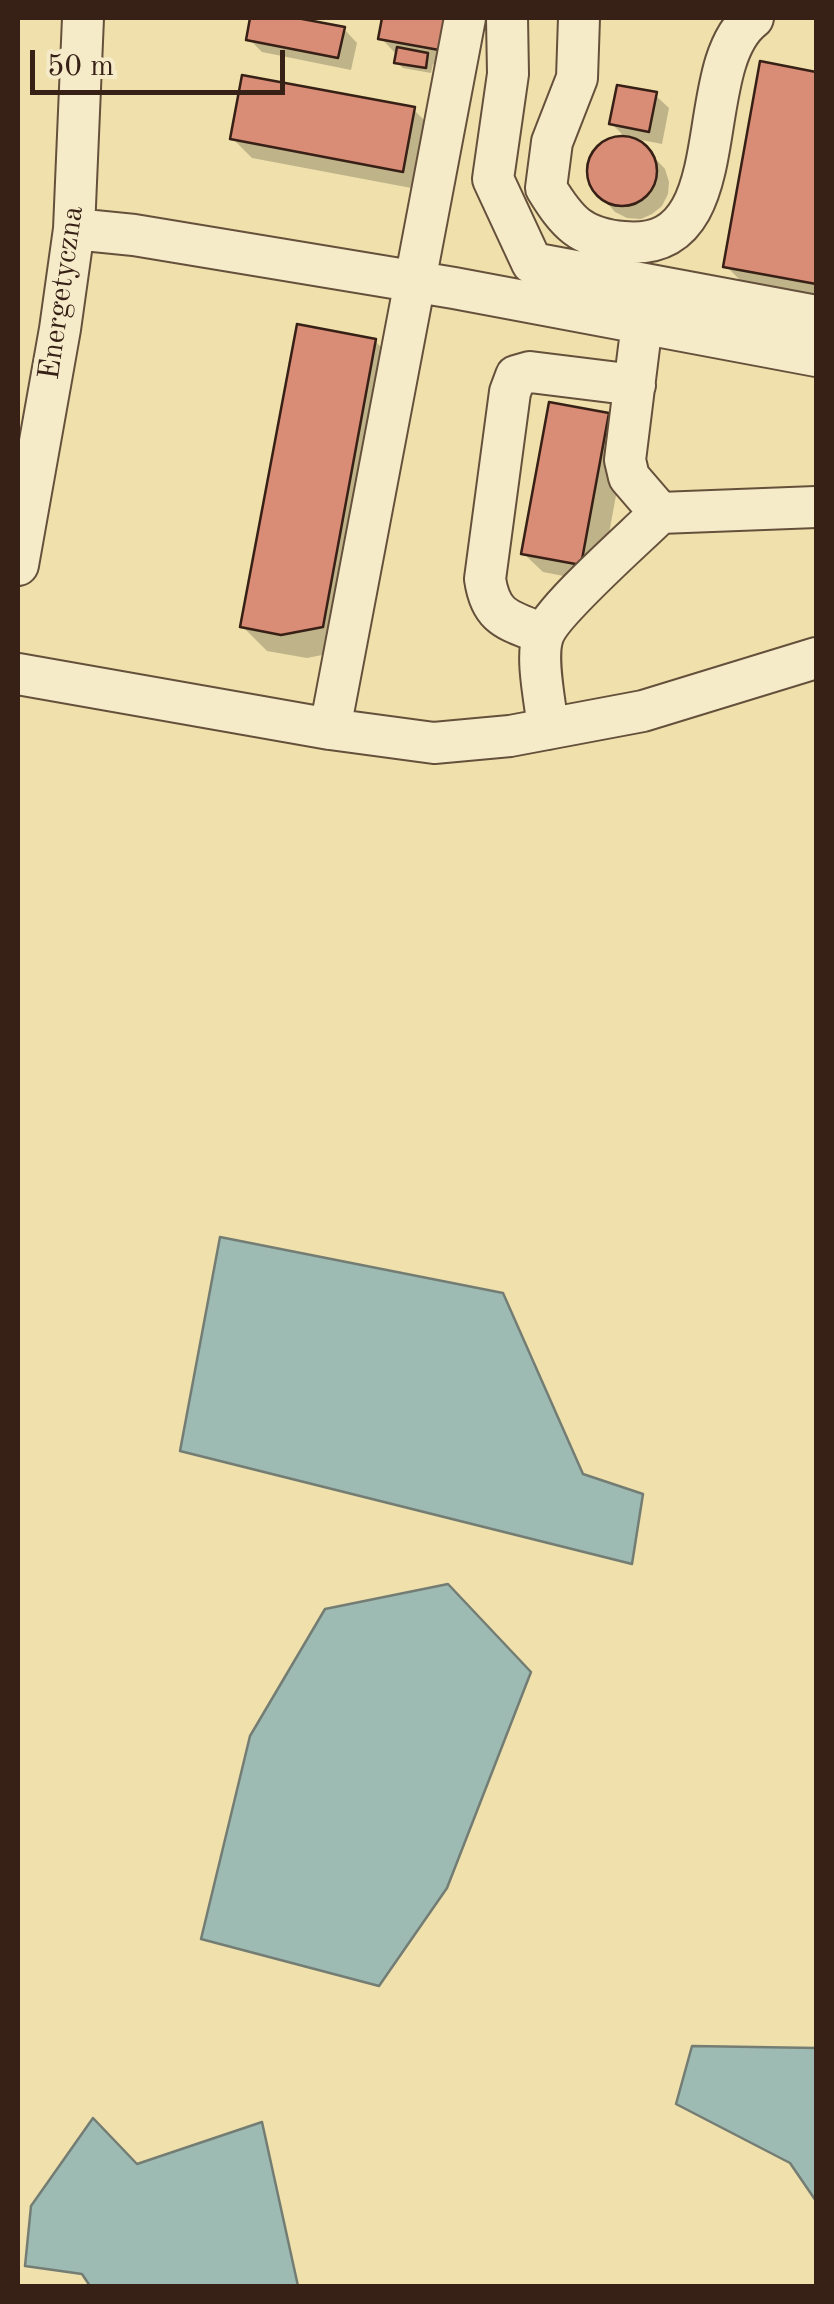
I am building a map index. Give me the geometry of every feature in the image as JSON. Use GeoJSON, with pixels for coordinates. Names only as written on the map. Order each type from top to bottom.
{"type":"FeatureCollection","features":[{"type":"Feature","properties":{"kind":"street","name":"Energetyczna"},"geometry":{"type":"LineString","coordinates":[[18,565],[74,229],[84,18]]}},
{"type":"Feature","properties":{"kind":"street"},"geometry":{"type":"LineString","coordinates":[[330,728],[464,18]]}},
{"type":"Feature","properties":{"kind":"street"},"geometry":{"type":"LineString","coordinates":[[507,18],[508,74],[493,180],[532,263],[816,316]]}},
{"type":"Feature","properties":{"kind":"street"},"geometry":{"type":"LineString","coordinates":[[508,74],[528,18]]}},
{"type":"Feature","properties":{"kind":"street"},"geometry":{"type":"LineString","coordinates":[[577,78],[579,18]]}},
{"type":"Feature","properties":{"kind":"street"},"geometry":{"type":"LineString","coordinates":[[602,18],[552,142],[546,188],[568,222],[601,240],[639,244],[669,232],[687,216],[700,195],[726,52],[742,26],[753,18]]}},
{"type":"Feature","properties":{"kind":"street"},"geometry":{"type":"LineString","coordinates":[[74,229],[134,234],[816,356]]}},
{"type":"Feature","properties":{"kind":"street"},"geometry":{"type":"LineString","coordinates":[[642,323],[625,460],[629,477],[660,513]]}},
{"type":"Feature","properties":{"kind":"street"},"geometry":{"type":"LineString","coordinates":[[543,634],[502,617],[488,602],[485,579],[510,392],[516,376],[530,372],[635,386]]}},
{"type":"Feature","properties":{"kind":"street"},"geometry":{"type":"LineString","coordinates":[[548,729],[541,655],[543,634],[573,598],[660,513],[816,507]]}},
{"type":"Feature","properties":{"kind":"street"},"geometry":{"type":"LineString","coordinates":[[18,674],[434,743],[510,736],[643,711],[816,658]]}},
{"type":"Feature","properties":{"kind":"water"},"geometry":{"type":"Polygon","coordinates":[[[220,1237],[503,1293],[583,1474],[643,1494],[632,1564],[180,1451],[220,1237]]]}},
{"type":"Feature","properties":{"kind":"water"},"geometry":{"type":"Polygon","coordinates":[[[448,1584],[531,1672],[447,1888],[379,1986],[201,1939],[250,1736],[325,1609],[448,1584]]]}},
{"type":"Feature","properties":{"kind":"water"},"geometry":{"type":"Polygon","coordinates":[[[692,2046],[816,2048],[816,2201],[790,2163],[676,2104],[692,2046]]]}},
{"type":"Feature","properties":{"kind":"water"},"geometry":{"type":"Polygon","coordinates":[[[93,2118],[137,2164],[262,2122],[298,2286],[90,2286],[82,2274],[25,2266],[31,2206],[93,2118]]]}},
{"type":"Feature","properties":{"kind":"building"},"geometry":{"type":"Polygon","coordinates":[[[250,18],[297,18],[345,27],[338,58],[246,40],[250,18]]]}},
{"type":"Feature","properties":{"kind":"building"},"geometry":{"type":"Polygon","coordinates":[[[382,18],[445,18],[439,50],[378,39],[382,18]]]}},
{"type":"Feature","properties":{"kind":"building"},"geometry":{"type":"Polygon","coordinates":[[[397,47],[428,53],[426,68],[394,63],[397,47]]]}},
{"type":"Feature","properties":{"kind":"building"},"geometry":{"type":"Polygon","coordinates":[[[760,61],[816,72],[816,284],[723,267],[760,61]]]}},
{"type":"Feature","properties":{"kind":"building"},"geometry":{"type":"Polygon","coordinates":[[[242,75],[415,107],[403,172],[230,139],[242,75]]]}},
{"type":"Feature","properties":{"kind":"building"},"geometry":{"type":"Polygon","coordinates":[[[617,85],[657,92],[649,132],[609,124],[617,85]]]}},
{"type":"Feature","properties":{"kind":"building"},"geometry":{"type":"Polygon","coordinates":[[[622,136],[636,138],[647,146],[655,157],[655,185],[647,196],[636,204],[622,206],[608,204],[597,196],[589,185],[587,171],[589,157],[597,146],[608,138],[622,136]]]}},
{"type":"Feature","properties":{"kind":"building"},"geometry":{"type":"Polygon","coordinates":[[[297,324],[376,339],[323,627],[281,635],[240,627],[297,324]]]}},
{"type":"Feature","properties":{"kind":"building"},"geometry":{"type":"Polygon","coordinates":[[[549,402],[609,413],[581,565],[521,554],[549,402]]]}}]}
